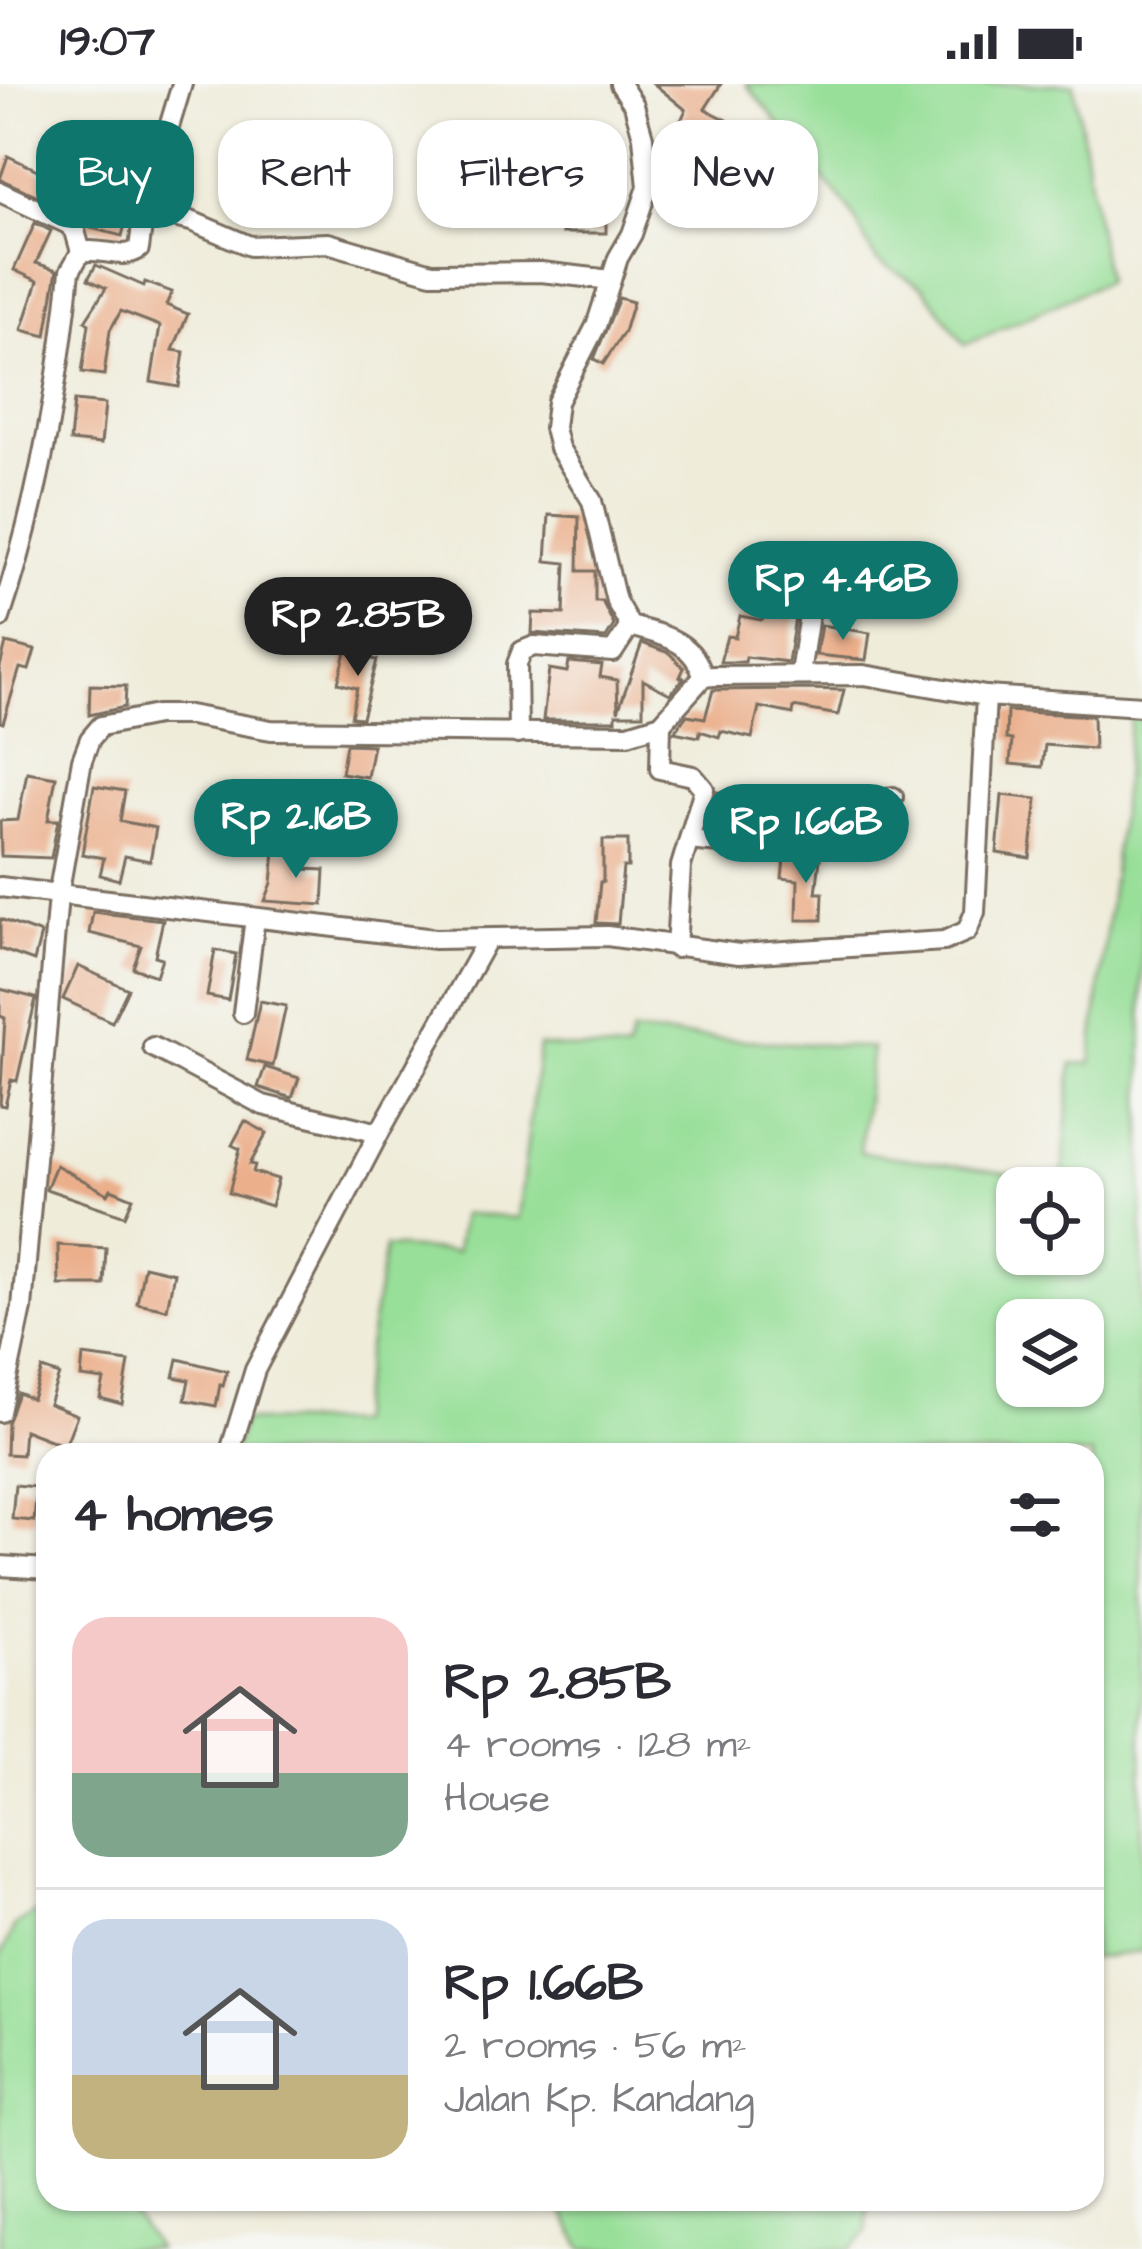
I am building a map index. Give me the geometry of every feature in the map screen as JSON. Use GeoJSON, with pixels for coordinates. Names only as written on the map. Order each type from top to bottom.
{"type":"FeatureCollection","features":[{"type":"Feature","properties":{"kind":"street"},"geometry":{"type":"LineString","coordinates":[[171,120],[182,84]]}},
{"type":"Feature","properties":{"kind":"street"},"geometry":{"type":"LineString","coordinates":[[620,84],[634,105],[649,176],[643,207],[596,326],[557,402],[554,428],[560,448],[592,501],[616,601],[630,626],[683,645],[699,659],[703,677]]}},
{"type":"Feature","properties":{"kind":"street"},"geometry":{"type":"LineString","coordinates":[[0,192],[68,224],[81,252]]}},
{"type":"Feature","properties":{"kind":"street"},"geometry":{"type":"LineString","coordinates":[[194,221],[250,246],[328,243],[432,272],[541,272],[611,280]]}},
{"type":"Feature","properties":{"kind":"street"},"geometry":{"type":"LineString","coordinates":[[0,618],[17,568],[52,418],[73,260],[93,249],[133,254],[139,249],[142,228]]}},
{"type":"Feature","properties":{"kind":"street"},"geometry":{"type":"LineString","coordinates":[[800,673],[816,570]]}},
{"type":"Feature","properties":{"kind":"street"},"geometry":{"type":"LineString","coordinates":[[518,734],[517,664],[522,651],[534,646],[613,652],[630,626]]}},
{"type":"Feature","properties":{"kind":"street"},"geometry":{"type":"LineString","coordinates":[[0,1412],[27,1255],[58,896],[82,760],[101,727],[157,715],[189,715],[272,730],[628,734],[661,724],[703,677],[800,673],[864,675],[986,696],[1142,706]]}},
{"type":"Feature","properties":{"kind":"street"},"geometry":{"type":"LineString","coordinates":[[0,887],[394,936],[487,940],[581,935],[761,954],[944,941],[968,932],[975,912],[986,696]]}},
{"type":"Feature","properties":{"kind":"street"},"geometry":{"type":"LineString","coordinates":[[661,724],[660,769],[693,776],[704,789],[679,883],[676,948]]}},
{"type":"Feature","properties":{"kind":"street"},"geometry":{"type":"LineString","coordinates":[[689,840],[781,849],[808,846],[846,832],[893,797]]}},
{"type":"Feature","properties":{"kind":"street"},"geometry":{"type":"LineString","coordinates":[[243,1013],[255,918]]}},
{"type":"Feature","properties":{"kind":"street"},"geometry":{"type":"LineString","coordinates":[[233,1443],[255,1370],[487,940]]}},
{"type":"Feature","properties":{"kind":"street"},"geometry":{"type":"LineString","coordinates":[[153,1047],[263,1105],[379,1133]]}},
{"type":"Feature","properties":{"kind":"street"},"geometry":{"type":"LineString","coordinates":[[0,1566],[36,1568]]}},
{"type":"Feature","properties":{"kind":"green space"},"geometry":{"type":"Polygon","coordinates":[[[746,84],[1074,84],[1106,281],[965,345],[923,287],[876,260],[850,210],[818,171],[818,120],[776,120],[746,84]]]}},
{"type":"Feature","properties":{"kind":"green space"},"geometry":{"type":"Polygon","coordinates":[[[1131,716],[1142,717],[1142,1952],[1104,1957],[1104,1443],[237,1443],[243,1421],[355,1423],[385,1247],[456,1252],[462,1214],[518,1218],[539,1046],[627,1052],[632,1033],[872,1048],[860,1152],[996,1172],[996,1275],[1104,1275],[1104,1167],[1063,1167],[1072,1064],[1091,1063],[1131,716]]]}},
{"type":"Feature","properties":{"kind":"green space"},"geometry":{"type":"Polygon","coordinates":[[[36,1913],[36,2211],[126,2211],[156,2249],[0,2249],[0,1958],[15,1925],[36,1913]]]}},
{"type":"Feature","properties":{"kind":"green space"},"geometry":{"type":"Polygon","coordinates":[[[562,2211],[868,2211],[867,2233],[850,2249],[583,2249],[562,2211]]]}},
{"type":"Feature","properties":{"kind":"building"},"geometry":{"type":"Polygon","coordinates":[[[654,84],[721,84],[705,109],[727,120],[681,120],[686,110],[654,84]]]}},
{"type":"Feature","properties":{"kind":"building"},"geometry":{"type":"Polygon","coordinates":[[[8,156],[36,169],[36,195],[0,179],[8,156]]]}},
{"type":"Feature","properties":{"kind":"building"},"geometry":{"type":"Polygon","coordinates":[[[35,223],[36,228],[51,231],[36,263],[57,270],[46,336],[22,330],[38,281],[14,270],[35,223]]]}},
{"type":"Feature","properties":{"kind":"building"},"geometry":{"type":"Polygon","coordinates":[[[90,228],[124,228],[122,236],[90,228]]]}},
{"type":"Feature","properties":{"kind":"building"},"geometry":{"type":"Polygon","coordinates":[[[562,228],[606,228],[606,233],[562,233],[562,228]]]}},
{"type":"Feature","properties":{"kind":"building"},"geometry":{"type":"Polygon","coordinates":[[[96,265],[144,286],[145,282],[172,292],[166,305],[188,314],[173,350],[184,352],[179,387],[151,382],[160,326],[121,311],[110,330],[104,375],[82,372],[89,324],[85,321],[106,288],[88,279],[96,265]]]}},
{"type":"Feature","properties":{"kind":"building"},"geometry":{"type":"Polygon","coordinates":[[[619,298],[633,302],[624,332],[603,364],[594,359],[619,298]]]}},
{"type":"Feature","properties":{"kind":"building"},"geometry":{"type":"Polygon","coordinates":[[[74,401],[105,404],[101,444],[70,441],[74,401]]]}},
{"type":"Feature","properties":{"kind":"building"},"geometry":{"type":"Polygon","coordinates":[[[549,515],[579,517],[578,571],[595,571],[595,601],[602,601],[614,625],[606,638],[532,633],[533,613],[564,614],[566,563],[546,561],[549,515]]]}},
{"type":"Feature","properties":{"kind":"building"},"geometry":{"type":"Polygon","coordinates":[[[777,560],[803,566],[788,662],[746,657],[745,662],[720,662],[727,636],[735,637],[740,616],[765,617],[777,560]]]}},
{"type":"Feature","properties":{"kind":"building"},"geometry":{"type":"Polygon","coordinates":[[[821,625],[870,633],[866,660],[816,655],[821,625]]]}},
{"type":"Feature","properties":{"kind":"building"},"geometry":{"type":"Polygon","coordinates":[[[6,643],[35,650],[29,670],[20,668],[3,723],[0,667],[6,643]]]}},
{"type":"Feature","properties":{"kind":"building"},"geometry":{"type":"Polygon","coordinates":[[[642,643],[669,653],[684,668],[680,677],[684,678],[670,694],[643,680],[643,714],[616,714],[616,720],[543,720],[549,669],[567,672],[569,662],[602,665],[600,677],[617,680],[618,711],[642,643]]]}},
{"type":"Feature","properties":{"kind":"building"},"geometry":{"type":"Polygon","coordinates":[[[346,652],[377,660],[362,718],[351,717],[357,688],[338,683],[346,652]]]}},
{"type":"Feature","properties":{"kind":"building"},"geometry":{"type":"Polygon","coordinates":[[[90,685],[126,686],[125,707],[89,715],[90,685]]]}},
{"type":"Feature","properties":{"kind":"building"},"geometry":{"type":"Polygon","coordinates":[[[713,690],[844,690],[838,715],[759,707],[752,738],[721,731],[719,737],[700,731],[699,737],[674,732],[687,715],[705,718],[713,690]]]}},
{"type":"Feature","properties":{"kind":"building"},"geometry":{"type":"Polygon","coordinates":[[[1007,711],[1093,716],[1094,749],[1045,745],[1042,767],[1010,764],[1007,711]]]}},
{"type":"Feature","properties":{"kind":"building"},"geometry":{"type":"Polygon","coordinates":[[[346,744],[373,745],[367,777],[341,773],[346,744]]]}},
{"type":"Feature","properties":{"kind":"building"},"geometry":{"type":"Polygon","coordinates":[[[27,772],[56,777],[48,820],[58,820],[51,858],[1,856],[0,821],[18,820],[27,772]]]}},
{"type":"Feature","properties":{"kind":"building"},"geometry":{"type":"Polygon","coordinates":[[[94,786],[125,791],[120,821],[156,828],[150,861],[125,856],[119,880],[100,875],[104,858],[82,854],[94,786]]]}},
{"type":"Feature","properties":{"kind":"building"},"geometry":{"type":"Polygon","coordinates":[[[717,792],[736,796],[734,808],[767,815],[763,832],[733,831],[734,827],[708,823],[717,792]]]}},
{"type":"Feature","properties":{"kind":"building"},"geometry":{"type":"Polygon","coordinates":[[[1002,795],[1037,799],[1030,858],[997,853],[1002,795]]]}},
{"type":"Feature","properties":{"kind":"building"},"geometry":{"type":"Polygon","coordinates":[[[603,840],[628,840],[618,924],[596,923],[603,840]]]}},
{"type":"Feature","properties":{"kind":"building"},"geometry":{"type":"Polygon","coordinates":[[[275,851],[304,854],[302,869],[325,870],[323,905],[265,901],[275,851]]]}},
{"type":"Feature","properties":{"kind":"building"},"geometry":{"type":"Polygon","coordinates":[[[784,859],[820,859],[816,893],[823,893],[822,920],[797,920],[798,880],[782,878],[784,859]]]}},
{"type":"Feature","properties":{"kind":"building"},"geometry":{"type":"Polygon","coordinates":[[[93,912],[163,920],[155,956],[162,958],[156,976],[133,968],[141,946],[89,933],[93,912]]]}},
{"type":"Feature","properties":{"kind":"building"},"geometry":{"type":"Polygon","coordinates":[[[0,919],[41,934],[34,961],[0,949],[0,919]]]}},
{"type":"Feature","properties":{"kind":"building"},"geometry":{"type":"Polygon","coordinates":[[[215,950],[236,954],[228,1000],[207,996],[215,950]]]}},
{"type":"Feature","properties":{"kind":"building"},"geometry":{"type":"Polygon","coordinates":[[[78,966],[128,989],[112,1022],[63,999],[78,966]]]}},
{"type":"Feature","properties":{"kind":"building"},"geometry":{"type":"Polygon","coordinates":[[[0,989],[36,998],[17,1081],[11,1080],[5,1106],[0,1105],[5,1018],[0,1016],[0,989]]]}},
{"type":"Feature","properties":{"kind":"building"},"geometry":{"type":"Polygon","coordinates":[[[260,1001],[286,1006],[273,1066],[247,1060],[260,1001]]]}},
{"type":"Feature","properties":{"kind":"building"},"geometry":{"type":"Polygon","coordinates":[[[265,1067],[299,1078],[292,1098],[258,1087],[265,1067]]]}},
{"type":"Feature","properties":{"kind":"building"},"geometry":{"type":"Polygon","coordinates":[[[245,1121],[267,1133],[250,1164],[255,1165],[253,1172],[278,1179],[271,1206],[229,1193],[240,1149],[232,1145],[245,1121]]]}},
{"type":"Feature","properties":{"kind":"building"},"geometry":{"type":"Polygon","coordinates":[[[56,1165],[108,1194],[111,1189],[133,1198],[125,1216],[46,1189],[56,1165]]]}},
{"type":"Feature","properties":{"kind":"building"},"geometry":{"type":"Polygon","coordinates":[[[58,1245],[106,1248],[104,1285],[59,1285],[58,1245]]]}},
{"type":"Feature","properties":{"kind":"building"},"geometry":{"type":"Polygon","coordinates":[[[144,1266],[174,1273],[167,1309],[137,1303],[144,1266]]]}},
{"type":"Feature","properties":{"kind":"building"},"geometry":{"type":"Polygon","coordinates":[[[83,1356],[129,1362],[122,1404],[100,1398],[104,1380],[81,1377],[83,1356]]]}},
{"type":"Feature","properties":{"kind":"building"},"geometry":{"type":"Polygon","coordinates":[[[178,1359],[227,1371],[216,1406],[185,1400],[189,1380],[174,1377],[178,1359]]]}},
{"type":"Feature","properties":{"kind":"building"},"geometry":{"type":"Polygon","coordinates":[[[42,1369],[59,1375],[49,1404],[77,1415],[66,1443],[24,1430],[22,1455],[6,1454],[7,1423],[18,1393],[32,1399],[42,1369]]]}},
{"type":"Feature","properties":{"kind":"building"},"geometry":{"type":"Polygon","coordinates":[[[15,1485],[36,1487],[34,1521],[12,1519],[15,1485]]]}}]}
